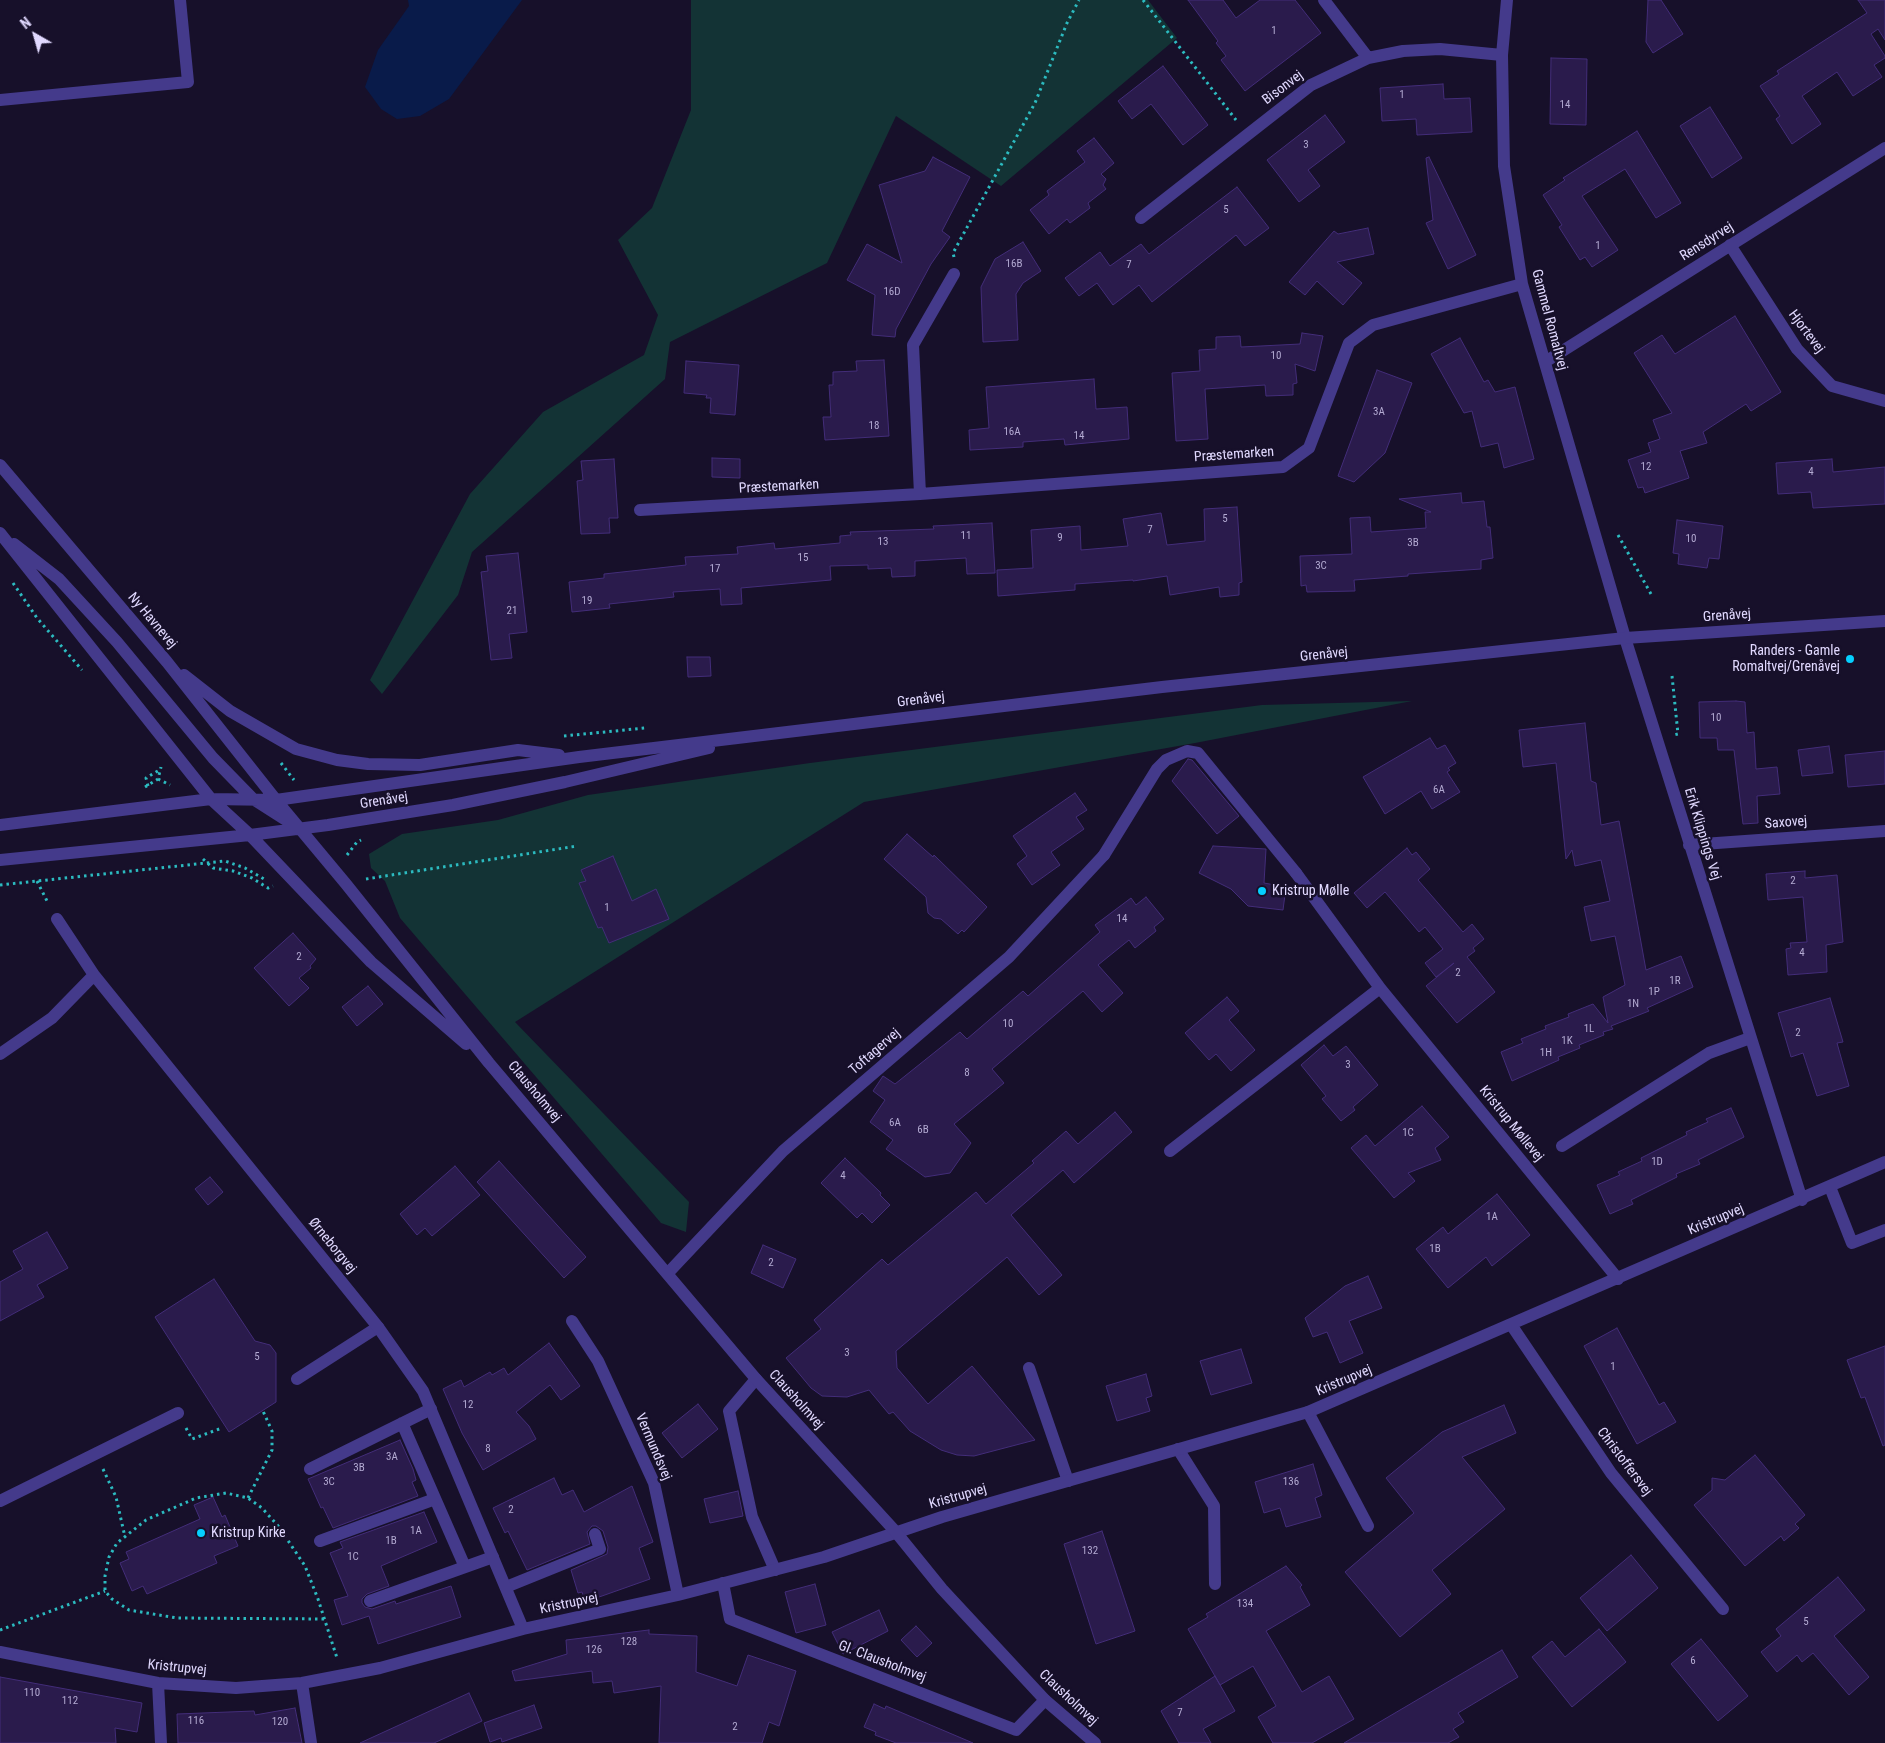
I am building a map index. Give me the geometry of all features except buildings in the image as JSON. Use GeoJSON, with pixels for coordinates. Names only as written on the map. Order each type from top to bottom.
{"type":"FeatureCollection","features":[{"type":"Feature","properties":{"kind":"street"},"geometry":{"type":"LineString","coordinates":[[0,100],[188,82],[180,0]]}},
{"type":"Feature","properties":{"kind":"street"},"geometry":{"type":"LineString","coordinates":[[1324,0],[1368,58]]}},
{"type":"Feature","properties":{"kind":"street","name":"Gammel Romaltvej"},"geometry":{"type":"LineString","coordinates":[[1507,0],[1502,55],[1504,166],[1522,284],[1625,638]]}},
{"type":"Feature","properties":{"kind":"street","name":"Bisonvej"},"geometry":{"type":"LineString","coordinates":[[1141,218],[1311,85],[1368,58],[1403,50],[1440,49],[1502,55]]}},
{"type":"Feature","properties":{"kind":"street","name":"Rensdyrvej"},"geometry":{"type":"LineString","coordinates":[[1545,362],[1885,148]]}},
{"type":"Feature","properties":{"kind":"street","name":"Hjortevej"},"geometry":{"type":"LineString","coordinates":[[1730,245],[1797,349],[1832,386],[1885,401]]}},
{"type":"Feature","properties":{"kind":"street"},"geometry":{"type":"LineString","coordinates":[[920,494],[913,345],[954,274]]}},
{"type":"Feature","properties":{"kind":"street","name":"Præstemarken"},"geometry":{"type":"LineString","coordinates":[[640,510],[920,494],[1283,467],[1309,448],[1349,343],[1373,326],[1522,284]]}},
{"type":"Feature","properties":{"kind":"street","name":"Ny Havnevej"},"geometry":{"type":"LineString","coordinates":[[0,465],[167,662],[276,800]]}},
{"type":"Feature","properties":{"kind":"street"},"geometry":{"type":"LineString","coordinates":[[0,533],[59,579],[117,642],[213,758],[253,799],[300,829]]}},
{"type":"Feature","properties":{"kind":"street"},"geometry":{"type":"LineString","coordinates":[[0,533],[211,799]]}},
{"type":"Feature","properties":{"kind":"street","name":"Grenåvej"},"geometry":{"type":"LineString","coordinates":[[0,825],[211,799],[276,800],[579,757],[1172,686],[1625,638],[1885,621]]}},
{"type":"Feature","properties":{"kind":"street","name":"Erik Klippings Vej"},"geometry":{"type":"LineString","coordinates":[[1625,638],[1802,1200]]}},
{"type":"Feature","properties":{"kind":"street"},"geometry":{"type":"LineString","coordinates":[[167,662],[230,711],[296,749],[337,760],[368,764],[420,765],[518,750],[579,757]]}},
{"type":"Feature","properties":{"kind":"street","name":"Grenåvej"},"geometry":{"type":"LineString","coordinates":[[0,860],[300,829],[472,801],[566,782],[767,734]]}},
{"type":"Feature","properties":{"kind":"street","name":"Toftagervej"},"geometry":{"type":"LineString","coordinates":[[668,1273],[782,1151],[1009,957],[1104,855],[1157,769],[1174,755],[1187,751],[1198,753],[1296,873]]}},
{"type":"Feature","properties":{"kind":"street","name":"Clausholmvej"},"geometry":{"type":"LineString","coordinates":[[211,799],[250,835],[371,962],[489,1064]]}},
{"type":"Feature","properties":{"kind":"street","name":"Clausholmvej"},"geometry":{"type":"LineString","coordinates":[[276,800],[341,877],[489,1064],[756,1379],[895,1531],[942,1589],[1045,1700],[1095,1743]]}},
{"type":"Feature","properties":{"kind":"street","name":"Saxovej"},"geometry":{"type":"LineString","coordinates":[[1689,845],[1885,831]]}},
{"type":"Feature","properties":{"kind":"street","name":"Kristrup Møllevej"},"geometry":{"type":"LineString","coordinates":[[1296,873],[1380,988],[1618,1279]]}},
{"type":"Feature","properties":{"kind":"street","name":"Ørneborgvej"},"geometry":{"type":"LineString","coordinates":[[57,919],[94,975],[378,1327],[423,1390],[523,1629]]}},
{"type":"Feature","properties":{"kind":"street"},"geometry":{"type":"LineString","coordinates":[[0,1054],[52,1018],[94,975]]}},
{"type":"Feature","properties":{"kind":"street"},"geometry":{"type":"LineString","coordinates":[[1170,1151],[1380,988]]}},
{"type":"Feature","properties":{"kind":"street"},"geometry":{"type":"LineString","coordinates":[[1562,1146],[1709,1053],[1750,1038]]}},
{"type":"Feature","properties":{"kind":"street","name":"Kristrupvej"},"geometry":{"type":"LineString","coordinates":[[0,1652],[158,1683],[236,1688],[302,1683],[380,1668],[523,1629],[678,1595],[775,1570],[840,1552],[895,1531],[1308,1412],[1512,1326],[1885,1162]]}},
{"type":"Feature","properties":{"kind":"street"},"geometry":{"type":"LineString","coordinates":[[1830,1187],[1852,1243],[1885,1230]]}},
{"type":"Feature","properties":{"kind":"street","name":"Vermundsvej"},"geometry":{"type":"LineString","coordinates":[[572,1321],[598,1361],[654,1483],[678,1595]]}},
{"type":"Feature","properties":{"kind":"street","name":"Christoffersvej"},"geometry":{"type":"LineString","coordinates":[[1512,1326],[1610,1473],[1723,1609]]}},
{"type":"Feature","properties":{"kind":"street"},"geometry":{"type":"LineString","coordinates":[[297,1379],[378,1327]]}},
{"type":"Feature","properties":{"kind":"street"},"geometry":{"type":"LineString","coordinates":[[1029,1368],[1068,1481]]}},
{"type":"Feature","properties":{"kind":"street"},"geometry":{"type":"LineString","coordinates":[[756,1379],[729,1411],[752,1517],[775,1570]]}},
{"type":"Feature","properties":{"kind":"street"},"geometry":{"type":"LineString","coordinates":[[310,1469],[430,1408]]}},
{"type":"Feature","properties":{"kind":"street"},"geometry":{"type":"LineString","coordinates":[[1308,1412],[1368,1526]]}},
{"type":"Feature","properties":{"kind":"street"},"geometry":{"type":"LineString","coordinates":[[0,1501],[178,1413]]}},
{"type":"Feature","properties":{"kind":"street"},"geometry":{"type":"LineString","coordinates":[[402,1423],[465,1567]]}},
{"type":"Feature","properties":{"kind":"street"},"geometry":{"type":"LineString","coordinates":[[1178,1450],[1214,1506],[1216,1584]]}},
{"type":"Feature","properties":{"kind":"street"},"geometry":{"type":"LineString","coordinates":[[320,1542],[435,1498]]}},
{"type":"Feature","properties":{"kind":"street"},"geometry":{"type":"LineString","coordinates":[[506,1587],[600,1549],[595,1534]]}},
{"type":"Feature","properties":{"kind":"street"},"geometry":{"type":"LineString","coordinates":[[370,1601],[493,1557]]}},
{"type":"Feature","properties":{"kind":"street","name":"Gl. Clausholmvej"},"geometry":{"type":"LineString","coordinates":[[722,1583],[730,1619],[1016,1730],[1045,1700]]}},
{"type":"Feature","properties":{"kind":"street"},"geometry":{"type":"LineString","coordinates":[[158,1683],[162,1743]]}},
{"type":"Feature","properties":{"kind":"street"},"geometry":{"type":"LineString","coordinates":[[302,1683],[312,1743]]}},
{"type":"Feature","properties":{"kind":"path"},"geometry":{"type":"LineString","coordinates":[[954,274],[953,253],[1035,103],[1067,23],[1079,0]]}},
{"type":"Feature","properties":{"kind":"path"},"geometry":{"type":"LineString","coordinates":[[1142,0],[1247,135]]}},
{"type":"Feature","properties":{"kind":"path"},"geometry":{"type":"LineString","coordinates":[[1618,535],[1651,594]]}},
{"type":"Feature","properties":{"kind":"path"},"geometry":{"type":"LineString","coordinates":[[11,580],[36,618],[88,676]]}},
{"type":"Feature","properties":{"kind":"path"},"geometry":{"type":"LineString","coordinates":[[1658,743],[1678,734],[1672,676]]}},
{"type":"Feature","properties":{"kind":"path"},"geometry":{"type":"LineString","coordinates":[[139,790],[158,779],[162,768],[160,763]]}},
{"type":"Feature","properties":{"kind":"path"},"geometry":{"type":"LineString","coordinates":[[341,877],[361,880],[418,873],[577,846]]}},
{"type":"Feature","properties":{"kind":"path"},"geometry":{"type":"LineString","coordinates":[[0,886],[225,861],[245,868],[280,888]]}},
{"type":"Feature","properties":{"kind":"path"},"geometry":{"type":"LineString","coordinates":[[36,882],[57,919]]}},
{"type":"Feature","properties":{"kind":"path"},"geometry":{"type":"LineString","coordinates":[[248,1498],[272,1450],[272,1432],[263,1411]]}},
{"type":"Feature","properties":{"kind":"path"},"geometry":{"type":"LineString","coordinates":[[178,1413],[192,1439],[222,1428]]}},
{"type":"Feature","properties":{"kind":"path"},"geometry":{"type":"LineString","coordinates":[[96,1454],[116,1497],[125,1537]]}},
{"type":"Feature","properties":{"kind":"path"},"geometry":{"type":"LineString","coordinates":[[324,1618],[176,1618],[129,1610],[112,1600],[105,1591],[105,1576],[109,1557],[117,1543],[146,1520],[196,1498],[226,1492],[248,1498],[262,1508],[278,1527],[305,1566],[324,1618],[342,1675]]}},
{"type":"Feature","properties":{"kind":"path"},"geometry":{"type":"LineString","coordinates":[[0,1630],[105,1591]]}},
{"type":"Feature","properties":{"kind":"green space"},"geometry":{"type":"Polygon","coordinates":[[[691,0],[1148,0],[1177,38],[1001,186],[896,116],[827,263],[670,342],[665,379],[472,552],[458,595],[382,694],[370,680],[470,494],[543,412],[644,355],[658,315],[618,240],[652,208],[691,110],[691,0]]]}},
{"type":"Feature","properties":{"kind":"green space"},"geometry":{"type":"Polygon","coordinates":[[[1412,701],[1195,743],[864,802],[515,1022],[689,1202],[686,1232],[661,1223],[400,918],[385,881],[371,868],[369,854],[402,834],[498,820],[588,795],[810,763],[1262,705],[1412,701]]]}},
{"type":"Feature","properties":{"kind":"water"},"geometry":{"type":"Polygon","coordinates":[[[408,0],[522,0],[449,99],[420,116],[397,119],[381,109],[365,87],[378,50],[409,6],[408,0]]]}},
{"type":"Feature","properties":{"kind":"place","name":"Randers - Gamle Romaltvej/Grenåvej"},"geometry":{"type":"Point","coordinates":[1850,659]}},
{"type":"Feature","properties":{"kind":"place","name":"Kristrup Mølle"},"geometry":{"type":"Point","coordinates":[1262,891]}},
{"type":"Feature","properties":{"kind":"place","name":"Kristrup Kirke"},"geometry":{"type":"Point","coordinates":[201,1533]}}]}
